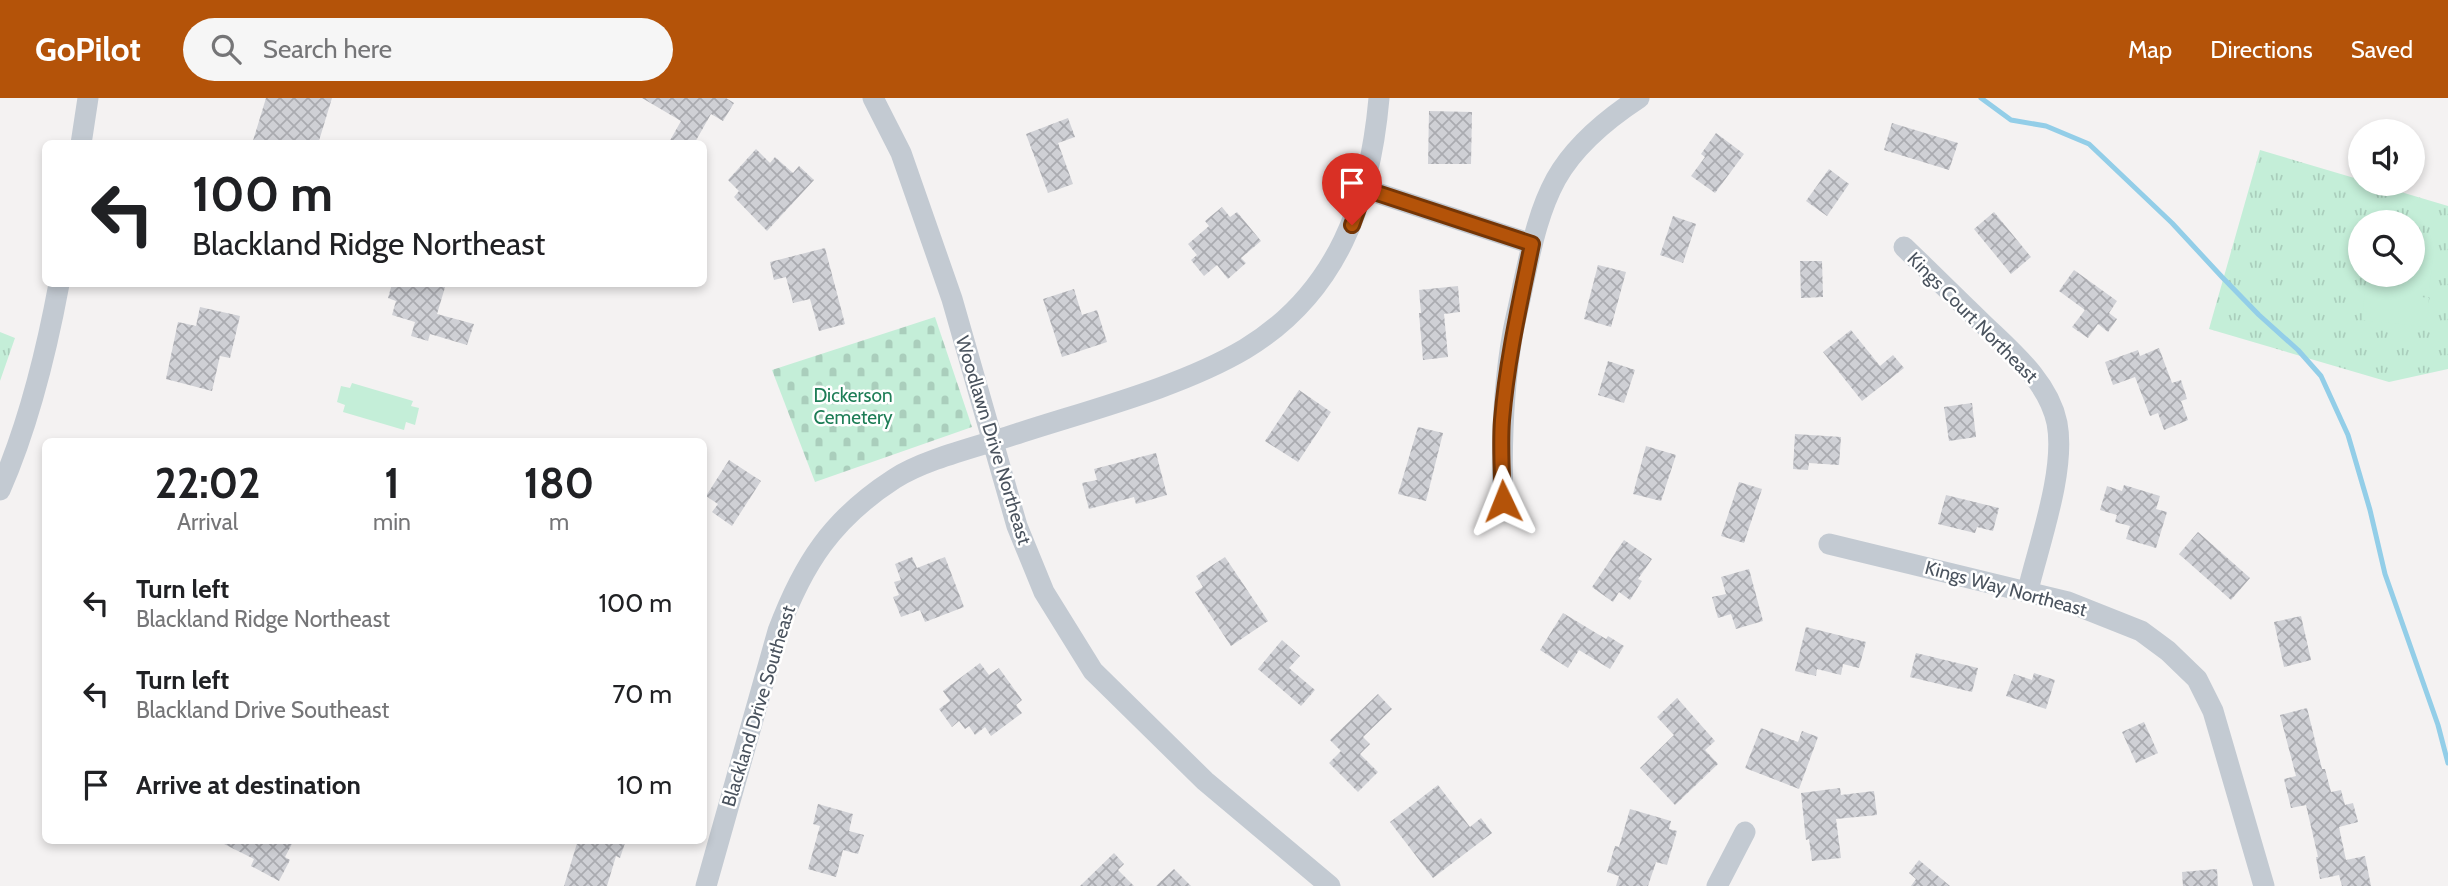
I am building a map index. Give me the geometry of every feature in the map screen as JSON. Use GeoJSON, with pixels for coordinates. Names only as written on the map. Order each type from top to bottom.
{"type":"FeatureCollection","features":[{"type":"Feature","properties":{"kind":"street"},"geometry":{"type":"LineString","coordinates":[[82,140],[88,98]]}},
{"type":"Feature","properties":{"kind":"street","name":"Woodlawn Drive Northeast"},"geometry":{"type":"LineString","coordinates":[[873,98],[901,153],[952,299],[1017,526],[1044,592],[1093,671],[1205,781],[1330,886]]}},
{"type":"Feature","properties":{"kind":"street","name":"Blackland Drive Southeast"},"geometry":{"type":"LineString","coordinates":[[706,886],[778,631],[793,592],[836,527],[859,505],[896,478],[939,460],[1164,385],[1246,348],[1290,314],[1316,286],[1336,257],[1352,225],[1365,189],[1372,157],[1379,98]]}},
{"type":"Feature","properties":{"kind":"street"},"geometry":{"type":"LineString","coordinates":[[1503,501],[1502,422],[1507,370],[1513,331],[1541,212],[1557,177],[1590,136],[1609,118],[1639,98]]}},
{"type":"Feature","properties":{"kind":"street"},"geometry":{"type":"LineString","coordinates":[[1365,189],[1532,244]]}},
{"type":"Feature","properties":{"kind":"street","name":"Kings Court Northeast"},"geometry":{"type":"LineString","coordinates":[[1904,247],[2026,366],[2050,401],[2057,423],[2058,446],[2048,510],[2028,590]]}},
{"type":"Feature","properties":{"kind":"street"},"geometry":{"type":"LineString","coordinates":[[0,490],[33,402],[58,287]]}},
{"type":"Feature","properties":{"kind":"street","name":"Kings Way Northeast"},"geometry":{"type":"LineString","coordinates":[[1829,544],[2028,590],[2068,602],[2141,632],[2168,651],[2197,679],[2213,711],[2264,886]]}},
{"type":"Feature","properties":{"kind":"street"},"geometry":{"type":"LineString","coordinates":[[1717,886],[1745,832]]}},
{"type":"Feature","properties":{"kind":"green space"},"geometry":{"type":"Polygon","coordinates":[[[2260,150],[2348,176],[2348,196],[2414,196],[2448,206],[2448,369],[2389,382],[2209,329],[2260,150]]]}},
{"type":"Feature","properties":{"kind":"green space"},"geometry":{"type":"Polygon","coordinates":[[[2425,258],[2433,259],[2429,289],[2413,287],[2425,287],[2425,258]]]}},
{"type":"Feature","properties":{"kind":"green space"},"geometry":{"type":"Polygon","coordinates":[[[2365,290],[2429,298],[2426,327],[2362,320],[2365,290]]]}},
{"type":"Feature","properties":{"kind":"green space","name":"Dickerson Cemetery"},"geometry":{"type":"Polygon","coordinates":[[[935,317],[972,427],[815,482],[772,370],[935,317]]]}},
{"type":"Feature","properties":{"kind":"green space"},"geometry":{"type":"Polygon","coordinates":[[[0,332],[15,338],[0,381],[0,332]]]}},
{"type":"Feature","properties":{"kind":"green space"},"geometry":{"type":"Polygon","coordinates":[[[352,383],[413,401],[411,406],[419,408],[415,425],[406,422],[404,430],[343,412],[345,405],[337,402],[341,386],[350,388],[352,383]]]}},
{"type":"Feature","properties":{"kind":"building"},"geometry":{"type":"Polygon","coordinates":[[[266,98],[332,98],[319,140],[253,140],[266,98]]]}},
{"type":"Feature","properties":{"kind":"building"},"geometry":{"type":"Polygon","coordinates":[[[642,98],[726,98],[734,103],[723,121],[711,114],[696,140],[670,140],[681,121],[642,98]]]}},
{"type":"Feature","properties":{"kind":"building"},"geometry":{"type":"Polygon","coordinates":[[[1429,111],[1472,112],[1471,164],[1428,164],[1429,111]]]}},
{"type":"Feature","properties":{"kind":"building"},"geometry":{"type":"Polygon","coordinates":[[[1068,118],[1075,137],[1058,143],[1073,184],[1048,193],[1026,134],[1068,118]]]}},
{"type":"Feature","properties":{"kind":"building"},"geometry":{"type":"Polygon","coordinates":[[[1892,123],[1958,143],[1949,170],[1884,150],[1892,123]]]}},
{"type":"Feature","properties":{"kind":"building"},"geometry":{"type":"Polygon","coordinates":[[[1716,133],[1744,154],[1715,193],[1691,176],[1705,157],[1701,154],[1716,133]]]}},
{"type":"Feature","properties":{"kind":"building"},"geometry":{"type":"Polygon","coordinates":[[[756,149],[770,163],[775,157],[793,173],[799,166],[814,180],[767,231],[734,197],[739,191],[728,180],[756,149]]]}},
{"type":"Feature","properties":{"kind":"building"},"geometry":{"type":"Polygon","coordinates":[[[1829,169],[1849,184],[1827,216],[1806,201],[1829,169]]]}},
{"type":"Feature","properties":{"kind":"building"},"geometry":{"type":"Polygon","coordinates":[[[1222,207],[1230,217],[1237,212],[1261,241],[1241,258],[1246,263],[1228,279],[1217,265],[1204,276],[1191,260],[1197,255],[1188,244],[1209,226],[1205,221],[1222,207]]]}},
{"type":"Feature","properties":{"kind":"building"},"geometry":{"type":"Polygon","coordinates":[[[1994,212],[2031,257],[2011,274],[1974,229],[1994,212]]]}},
{"type":"Feature","properties":{"kind":"building"},"geometry":{"type":"Polygon","coordinates":[[[1673,216],[1696,224],[1683,263],[1660,255],[1673,216]]]}},
{"type":"Feature","properties":{"kind":"building"},"geometry":{"type":"Polygon","coordinates":[[[825,248],[845,324],[819,331],[810,299],[793,303],[786,277],[774,280],[770,262],[825,248]]]}},
{"type":"Feature","properties":{"kind":"building"},"geometry":{"type":"Polygon","coordinates":[[[1800,261],[1822,261],[1823,297],[1801,298],[1800,261]]]}},
{"type":"Feature","properties":{"kind":"building"},"geometry":{"type":"Polygon","coordinates":[[[1598,265],[1626,272],[1611,327],[1584,319],[1598,265]]]}},
{"type":"Feature","properties":{"kind":"building"},"geometry":{"type":"Polygon","coordinates":[[[2074,270],[2117,301],[2109,313],[2117,319],[2108,332],[2098,324],[2088,338],[2072,327],[2085,310],[2059,291],[2074,270]]]}},
{"type":"Feature","properties":{"kind":"building"},"geometry":{"type":"Polygon","coordinates":[[[1458,286],[1460,312],[1444,314],[1448,357],[1423,360],[1419,290],[1458,286]]]}},
{"type":"Feature","properties":{"kind":"building"},"geometry":{"type":"Polygon","coordinates":[[[391,287],[445,287],[437,314],[474,324],[467,345],[430,334],[428,341],[411,336],[415,322],[392,315],[396,301],[388,298],[391,287]]]}},
{"type":"Feature","properties":{"kind":"building"},"geometry":{"type":"Polygon","coordinates":[[[1074,289],[1082,315],[1097,310],[1107,342],[1062,357],[1043,299],[1074,289]]]}},
{"type":"Feature","properties":{"kind":"building"},"geometry":{"type":"Polygon","coordinates":[[[200,307],[240,316],[230,358],[220,356],[212,391],[166,379],[178,322],[196,326],[200,307]]]}},
{"type":"Feature","properties":{"kind":"building"},"geometry":{"type":"Polygon","coordinates":[[[1851,330],[1880,366],[1893,355],[1904,368],[1862,401],[1823,352],[1851,330]]]}},
{"type":"Feature","properties":{"kind":"building"},"geometry":{"type":"Polygon","coordinates":[[[2159,348],[2172,383],[2181,380],[2187,399],[2181,401],[2188,420],[2164,430],[2158,413],[2150,416],[2135,377],[2113,385],[2105,362],[2138,350],[2140,356],[2159,348]]]}},
{"type":"Feature","properties":{"kind":"building"},"geometry":{"type":"Polygon","coordinates":[[[1608,361],[1635,370],[1624,403],[1598,395],[1608,361]]]}},
{"type":"Feature","properties":{"kind":"building"},"geometry":{"type":"Polygon","coordinates":[[[1299,390],[1331,412],[1298,462],[1265,441],[1299,390]]]}},
{"type":"Feature","properties":{"kind":"building"},"geometry":{"type":"Polygon","coordinates":[[[1972,403],[1976,437],[1949,441],[1944,407],[1972,403]]]}},
{"type":"Feature","properties":{"kind":"building"},"geometry":{"type":"Polygon","coordinates":[[[1418,427],[1443,433],[1426,501],[1398,494],[1418,427]]]}},
{"type":"Feature","properties":{"kind":"building"},"geometry":{"type":"Polygon","coordinates":[[[1795,434],[1841,437],[1839,465],[1809,463],[1808,470],[1793,469],[1795,434]]]}},
{"type":"Feature","properties":{"kind":"building"},"geometry":{"type":"Polygon","coordinates":[[[1646,446],[1676,455],[1661,501],[1633,494],[1646,446]]]}},
{"type":"Feature","properties":{"kind":"building"},"geometry":{"type":"Polygon","coordinates":[[[1156,453],[1167,495],[1136,504],[1134,497],[1089,509],[1082,483],[1097,480],[1094,469],[1156,453]]]}},
{"type":"Feature","properties":{"kind":"building"},"geometry":{"type":"Polygon","coordinates":[[[729,460],[761,481],[732,526],[712,512],[718,504],[707,494],[729,460]]]}},
{"type":"Feature","properties":{"kind":"building"},"geometry":{"type":"Polygon","coordinates":[[[1739,482],[1762,489],[1744,543],[1721,536],[1739,482]]]}},
{"type":"Feature","properties":{"kind":"building"},"geometry":{"type":"Polygon","coordinates":[[[2124,485],[2160,496],[2156,509],[2167,512],[2156,548],[2126,539],[2130,526],[2115,522],[2117,515],[2100,510],[2107,486],[2122,491],[2124,485]]]}},
{"type":"Feature","properties":{"kind":"building"},"geometry":{"type":"Polygon","coordinates":[[[1946,495],[1999,508],[1993,531],[1977,527],[1975,533],[1938,524],[1946,495]]]}},
{"type":"Feature","properties":{"kind":"building"},"geometry":{"type":"Polygon","coordinates":[[[2198,532],[2250,578],[2231,600],[2179,554],[2198,532]]]}},
{"type":"Feature","properties":{"kind":"building"},"geometry":{"type":"Polygon","coordinates":[[[1624,540],[1652,559],[1638,579],[1642,581],[1630,600],[1619,592],[1613,602],[1592,587],[1624,540]]]}},
{"type":"Feature","properties":{"kind":"building"},"geometry":{"type":"Polygon","coordinates":[[[912,557],[917,568],[945,557],[964,607],[925,622],[920,610],[901,617],[893,597],[899,595],[894,582],[901,580],[895,564],[912,557]]]}},
{"type":"Feature","properties":{"kind":"building"},"geometry":{"type":"Polygon","coordinates":[[[1225,557],[1268,621],[1231,646],[1195,592],[1203,587],[1196,576],[1225,557]]]}},
{"type":"Feature","properties":{"kind":"building"},"geometry":{"type":"Polygon","coordinates":[[[1749,569],[1763,621],[1736,629],[1731,614],[1718,618],[1712,597],[1726,594],[1721,577],[1749,569]]]}},
{"type":"Feature","properties":{"kind":"building"},"geometry":{"type":"Polygon","coordinates":[[[1563,613],[1606,639],[1608,636],[1624,646],[1610,669],[1579,650],[1568,668],[1540,650],[1563,613]]]}},
{"type":"Feature","properties":{"kind":"building"},"geometry":{"type":"Polygon","coordinates":[[[2301,616],[2311,660],[2284,667],[2274,622],[2301,616]]]}},
{"type":"Feature","properties":{"kind":"building"},"geometry":{"type":"Polygon","coordinates":[[[1806,627],[1866,642],[1859,668],[1843,664],[1841,675],[1817,669],[1816,676],[1795,671],[1806,627]]]}},
{"type":"Feature","properties":{"kind":"building"},"geometry":{"type":"Polygon","coordinates":[[[1282,640],[1300,656],[1289,668],[1315,690],[1301,706],[1258,669],[1282,640]]]}},
{"type":"Feature","properties":{"kind":"building"},"geometry":{"type":"Polygon","coordinates":[[[1916,653],[1978,668],[1972,692],[1910,677],[1916,653]]]}},
{"type":"Feature","properties":{"kind":"building"},"geometry":{"type":"Polygon","coordinates":[[[980,663],[989,675],[999,668],[1022,700],[1016,705],[1022,713],[991,736],[985,727],[975,735],[969,726],[965,729],[959,721],[952,727],[939,709],[950,701],[943,691],[980,663]]]}},
{"type":"Feature","properties":{"kind":"building"},"geometry":{"type":"Polygon","coordinates":[[[2034,673],[2055,680],[2046,709],[2006,696],[2014,674],[2032,680],[2034,673]]]}},
{"type":"Feature","properties":{"kind":"building"},"geometry":{"type":"Polygon","coordinates":[[[1378,694],[1392,709],[1363,737],[1370,744],[1360,754],[1378,772],[1358,792],[1329,763],[1341,751],[1330,740],[1378,694]]]}},
{"type":"Feature","properties":{"kind":"building"},"geometry":{"type":"Polygon","coordinates":[[[1677,698],[1715,741],[1705,750],[1718,764],[1675,805],[1640,768],[1674,735],[1657,717],[1677,698]]]}},
{"type":"Feature","properties":{"kind":"building"},"geometry":{"type":"Polygon","coordinates":[[[2307,708],[2322,769],[2325,769],[2331,792],[2341,790],[2345,805],[2353,803],[2358,822],[2339,827],[2346,860],[2365,856],[2371,886],[2342,886],[2339,875],[2320,879],[2318,857],[2306,805],[2291,808],[2284,779],[2296,776],[2280,715],[2307,708]]]}},
{"type":"Feature","properties":{"kind":"building"},"geometry":{"type":"Polygon","coordinates":[[[2144,722],[2158,753],[2136,763],[2122,732],[2144,722]]]}},
{"type":"Feature","properties":{"kind":"building"},"geometry":{"type":"Polygon","coordinates":[[[1761,728],[1798,742],[1802,731],[1818,737],[1799,789],[1745,768],[1761,728]]]}},
{"type":"Feature","properties":{"kind":"building"},"geometry":{"type":"Polygon","coordinates":[[[1438,785],[1470,827],[1481,818],[1492,833],[1433,878],[1390,822],[1438,785]]]}},
{"type":"Feature","properties":{"kind":"building"},"geometry":{"type":"Polygon","coordinates":[[[1840,788],[1841,795],[1874,791],[1877,815],[1836,819],[1841,858],[1812,861],[1809,839],[1806,840],[1801,793],[1840,788]]]}},
{"type":"Feature","properties":{"kind":"building"},"geometry":{"type":"Polygon","coordinates":[[[818,804],[853,814],[849,831],[864,835],[858,854],[843,850],[836,877],[808,869],[820,826],[813,824],[818,804]]]}},
{"type":"Feature","properties":{"kind":"building"},"geometry":{"type":"Polygon","coordinates":[[[1630,809],[1671,821],[1669,829],[1677,831],[1667,865],[1656,862],[1648,886],[1616,886],[1619,876],[1607,872],[1615,846],[1619,847],[1630,809]]]}},
{"type":"Feature","properties":{"kind":"building"},"geometry":{"type":"Polygon","coordinates":[[[224,844],[292,844],[285,857],[290,860],[279,881],[251,866],[254,859],[224,844]]]}},
{"type":"Feature","properties":{"kind":"building"},"geometry":{"type":"Polygon","coordinates":[[[577,844],[625,844],[620,858],[616,856],[607,886],[564,886],[577,844]]]}},
{"type":"Feature","properties":{"kind":"building"},"geometry":{"type":"Polygon","coordinates":[[[1114,853],[1124,864],[1118,870],[1134,886],[1080,886],[1114,853]]]}},
{"type":"Feature","properties":{"kind":"building"},"geometry":{"type":"Polygon","coordinates":[[[1919,860],[1950,886],[1911,886],[1916,879],[1909,873],[1919,860]]]}},
{"type":"Feature","properties":{"kind":"building"},"geometry":{"type":"Polygon","coordinates":[[[1174,869],[1191,886],[1156,886],[1174,869]]]}},
{"type":"Feature","properties":{"kind":"building"},"geometry":{"type":"Polygon","coordinates":[[[2217,869],[2218,886],[2183,886],[2182,872],[2217,869]]]}},
{"type":"Feature","properties":{"kind":"waterway"},"geometry":{"type":"LineString","coordinates":[[1981,98],[2011,120],[2046,126],[2089,144],[2172,223],[2321,376],[2348,435],[2385,574],[2438,725],[2448,763]]}},
{"type":"Feature","properties":{"kind":"route"},"geometry":{"type":"LineString","coordinates":[[1352,225],[1365,189],[1532,244],[1507,370],[1502,422],[1503,501]]}}]}
